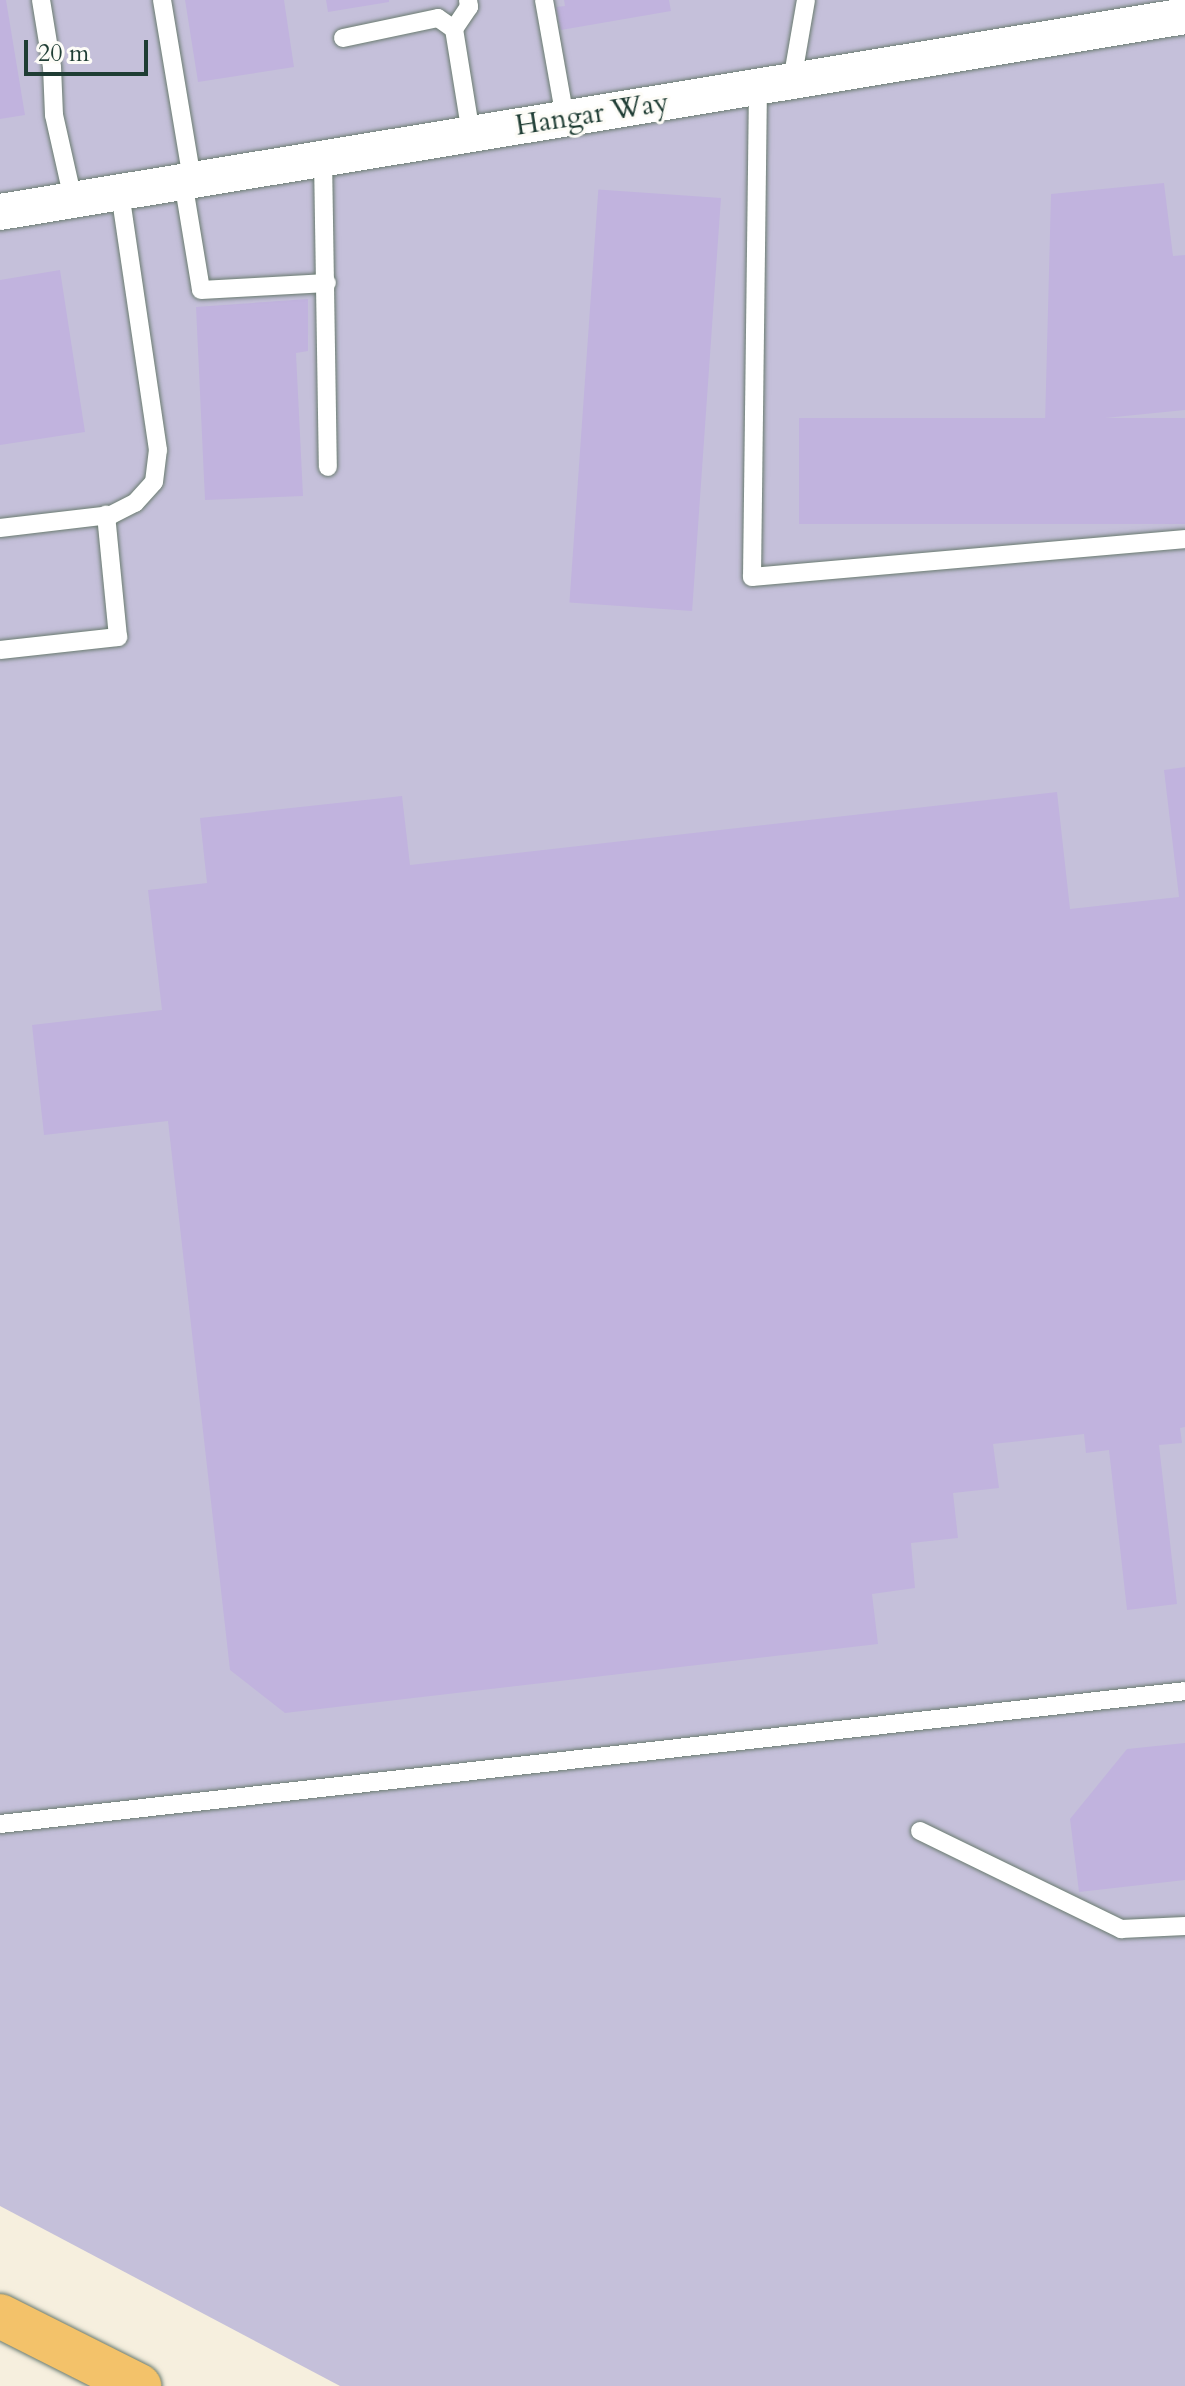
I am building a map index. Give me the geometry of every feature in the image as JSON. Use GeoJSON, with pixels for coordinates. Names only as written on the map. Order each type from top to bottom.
{"type":"FeatureCollection","features":[{"type":"Feature","properties":{"kind":"main road"},"geometry":{"type":"LineString","coordinates":[[0,2316],[139,2386]]}},
{"type":"Feature","properties":{"kind":"street","name":"Hangar Way"},"geometry":{"type":"LineString","coordinates":[[0,212],[1185,16]]}},
{"type":"Feature","properties":{"kind":"lane"},"geometry":{"type":"LineString","coordinates":[[41,0],[52,67],[54,115],[73,199]]}},
{"type":"Feature","properties":{"kind":"lane"},"geometry":{"type":"LineString","coordinates":[[162,0],[201,290],[327,283]]}},
{"type":"Feature","properties":{"kind":"lane"},"geometry":{"type":"LineString","coordinates":[[468,0],[469,7],[454,29],[471,134]]}},
{"type":"Feature","properties":{"kind":"lane"},"geometry":{"type":"LineString","coordinates":[[544,0],[565,118]]}},
{"type":"Feature","properties":{"kind":"lane"},"geometry":{"type":"LineString","coordinates":[[806,0],[775,84],[752,577],[1185,539]]}},
{"type":"Feature","properties":{"kind":"lane"},"geometry":{"type":"LineString","coordinates":[[343,38],[438,18],[454,29]]}},
{"type":"Feature","properties":{"kind":"lane"},"geometry":{"type":"LineString","coordinates":[[323,158],[328,467]]}},
{"type":"Feature","properties":{"kind":"lane"},"geometry":{"type":"LineString","coordinates":[[0,528],[106,515],[135,503],[154,482],[158,467],[120,192]]}},
{"type":"Feature","properties":{"kind":"lane"},"geometry":{"type":"LineString","coordinates":[[0,650],[118,637],[106,515]]}},
{"type":"Feature","properties":{"kind":"lane"},"geometry":{"type":"LineString","coordinates":[[0,1824],[1185,1691]]}},
{"type":"Feature","properties":{"kind":"lane"},"geometry":{"type":"LineString","coordinates":[[920,1831],[1121,1929],[1185,1926]]}},
{"type":"Feature","properties":{"kind":"shaded area"},"geometry":{"type":"Polygon","coordinates":[[[0,0],[1185,0],[1185,2386],[340,2386],[0,2206],[0,0]]]}},
{"type":"Feature","properties":{"kind":"building"},"geometry":{"type":"Polygon","coordinates":[[[0,0],[6,0],[25,115],[0,119],[0,0]]]}},
{"type":"Feature","properties":{"kind":"building"},"geometry":{"type":"Polygon","coordinates":[[[185,0],[284,0],[294,67],[198,82],[185,0]]]}},
{"type":"Feature","properties":{"kind":"building"},"geometry":{"type":"Polygon","coordinates":[[[326,0],[389,0],[389,2],[328,12],[326,0]]]}},
{"type":"Feature","properties":{"kind":"building"},"geometry":{"type":"Polygon","coordinates":[[[564,0],[669,0],[671,11],[561,30],[556,7],[565,6],[564,0]]]}},
{"type":"Feature","properties":{"kind":"building"},"geometry":{"type":"Polygon","coordinates":[[[1164,183],[1173,256],[1185,255],[1185,410],[1045,424],[1051,194],[1164,183]]]}},
{"type":"Feature","properties":{"kind":"building"},"geometry":{"type":"Polygon","coordinates":[[[598,189],[721,198],[692,611],[569,602],[598,189]]]}},
{"type":"Feature","properties":{"kind":"building"},"geometry":{"type":"Polygon","coordinates":[[[60,270],[85,432],[0,445],[0,280],[60,270]]]}},
{"type":"Feature","properties":{"kind":"building"},"geometry":{"type":"Polygon","coordinates":[[[308,299],[308,351],[296,353],[303,496],[205,500],[196,307],[308,299]]]}},
{"type":"Feature","properties":{"kind":"building"},"geometry":{"type":"Polygon","coordinates":[[[799,418],[1185,418],[1185,524],[799,524],[799,418]]]}},
{"type":"Feature","properties":{"kind":"building"},"geometry":{"type":"Polygon","coordinates":[[[1185,767],[1185,1427],[1180,1428],[1182,1443],[1159,1445],[1177,1604],[1127,1610],[1109,1450],[1086,1453],[1084,1434],[993,1444],[999,1488],[953,1493],[958,1538],[911,1543],[915,1588],[872,1594],[878,1644],[285,1713],[230,1670],[168,1121],[44,1135],[32,1025],[162,1010],[148,890],[207,883],[200,818],[402,796],[410,865],[1057,792],[1070,909],[1179,897],[1164,770],[1185,767]]]}},
{"type":"Feature","properties":{"kind":"building"},"geometry":{"type":"Polygon","coordinates":[[[1185,1743],[1185,1880],[1079,1892],[1070,1819],[1127,1749],[1185,1743]]]}}]}
